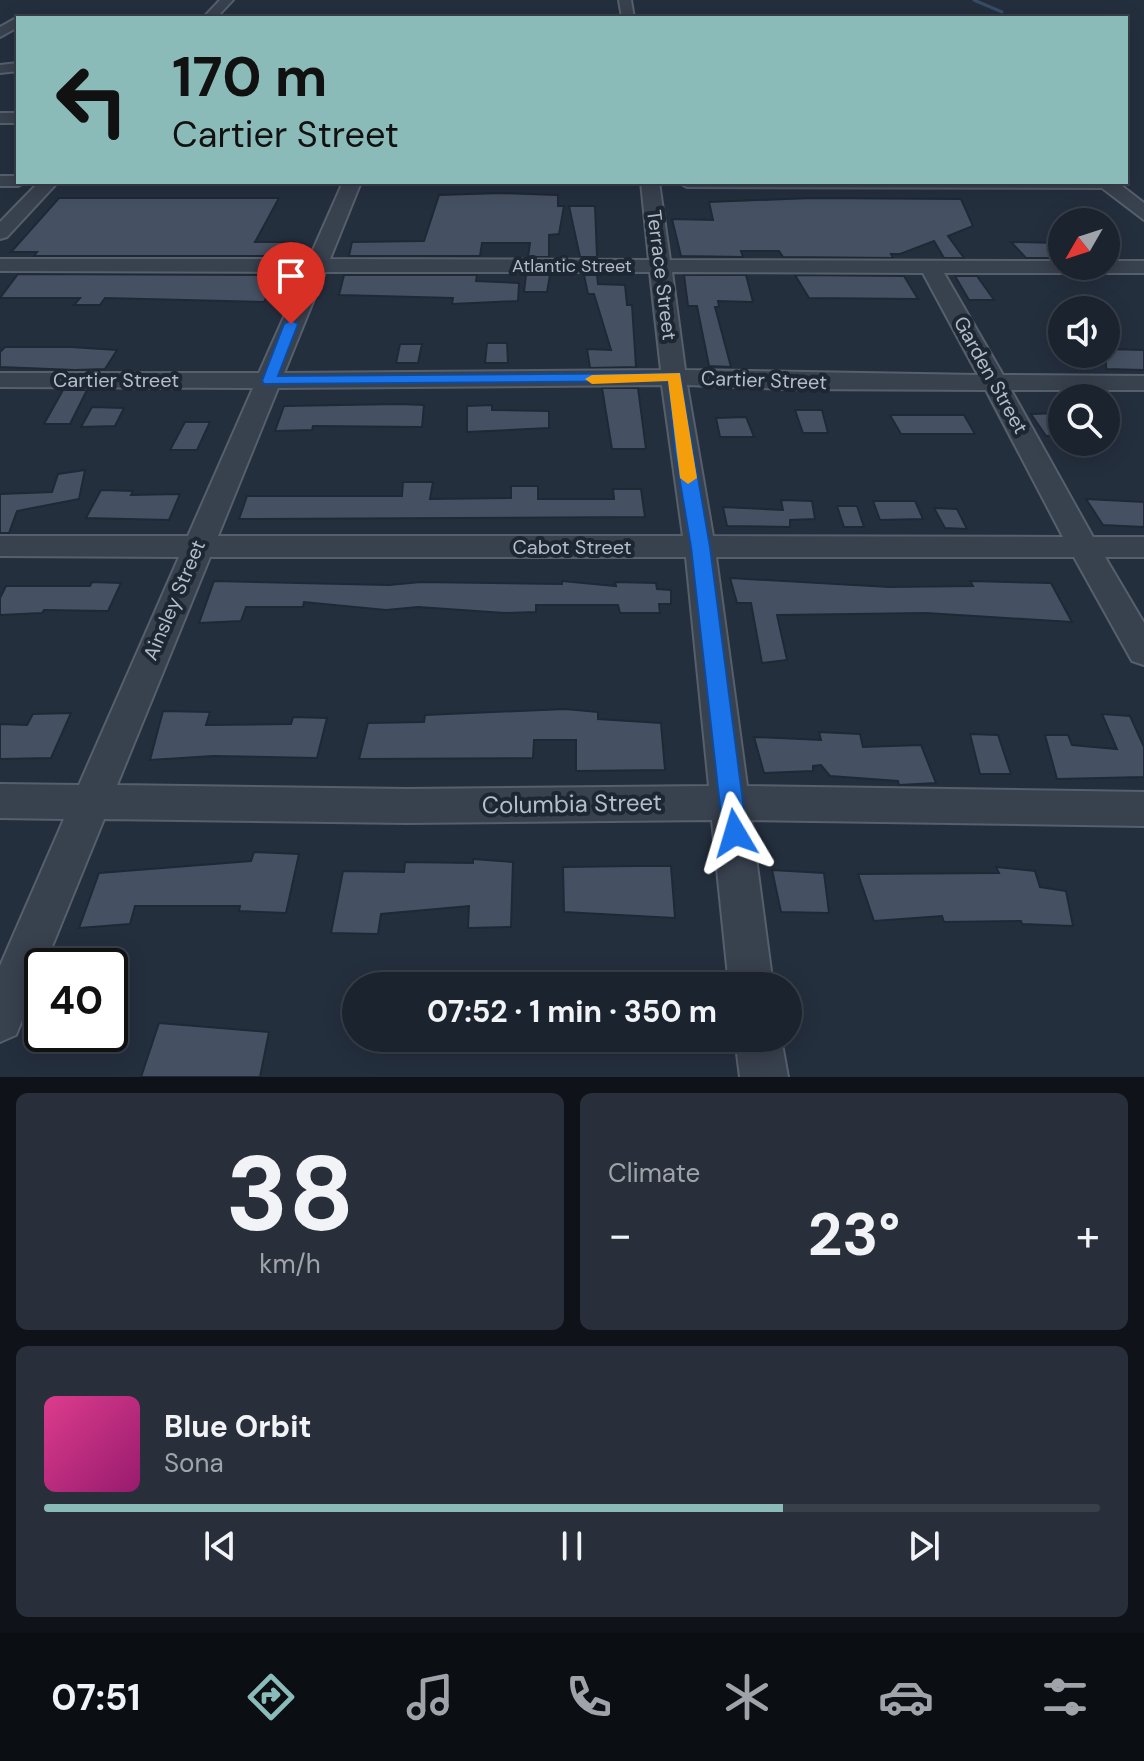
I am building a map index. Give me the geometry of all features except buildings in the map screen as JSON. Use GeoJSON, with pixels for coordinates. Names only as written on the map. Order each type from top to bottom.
{"type":"FeatureCollection","features":[{"type":"Feature","properties":{"kind":"street"},"geometry":{"type":"LineString","coordinates":[[211,16],[227,0]]}},
{"type":"Feature","properties":{"kind":"street"},"geometry":{"type":"LineString","coordinates":[[0,233],[47,184]]}},
{"type":"Feature","properties":{"kind":"street","name":"Ainsley Street"},"geometry":{"type":"LineString","coordinates":[[0,1019],[351,184]]}},
{"type":"Feature","properties":{"kind":"street","name":"Terrace Street"},"geometry":{"type":"LineString","coordinates":[[650,184],[683,452],[700,547],[749,972]]}},
{"type":"Feature","properties":{"kind":"street"},"geometry":{"type":"LineString","coordinates":[[972,184],[1114,185],[1144,214]]}},
{"type":"Feature","properties":{"kind":"street","name":"Atlantic Street"},"geometry":{"type":"LineString","coordinates":[[0,265],[1144,267]]}},
{"type":"Feature","properties":{"kind":"street","name":"Garden Street"},"geometry":{"type":"LineString","coordinates":[[930,267],[1039,458],[1083,549],[1144,652]]}},
{"type":"Feature","properties":{"kind":"street","name":"Cartier Street"},"geometry":{"type":"LineString","coordinates":[[0,380],[675,377],[785,382],[1144,383]]}},
{"type":"Feature","properties":{"kind":"street","name":"Cabot Street"},"geometry":{"type":"LineString","coordinates":[[0,546],[1144,547]]}},
{"type":"Feature","properties":{"kind":"street","name":"Columbia Street"},"geometry":{"type":"LineString","coordinates":[[0,801],[407,806],[731,803],[1144,809]]}},
{"type":"Feature","properties":{"kind":"street"},"geometry":{"type":"LineString","coordinates":[[760,1052],[764,1077]]}},
{"type":"Feature","properties":{"kind":"waterway"},"geometry":{"type":"LineString","coordinates":[[974,0],[1002,12]]}},
{"type":"Feature","properties":{"kind":"slow traffic"},"geometry":{"type":"LineString","coordinates":[[592,379],[675,377],[688,478]]}},
{"type":"Feature","properties":{"kind":"route"},"geometry":{"type":"LineString","coordinates":[[291,324],[269,381],[545,381],[675,377],[683,452],[700,547],[735,833]]}}]}
